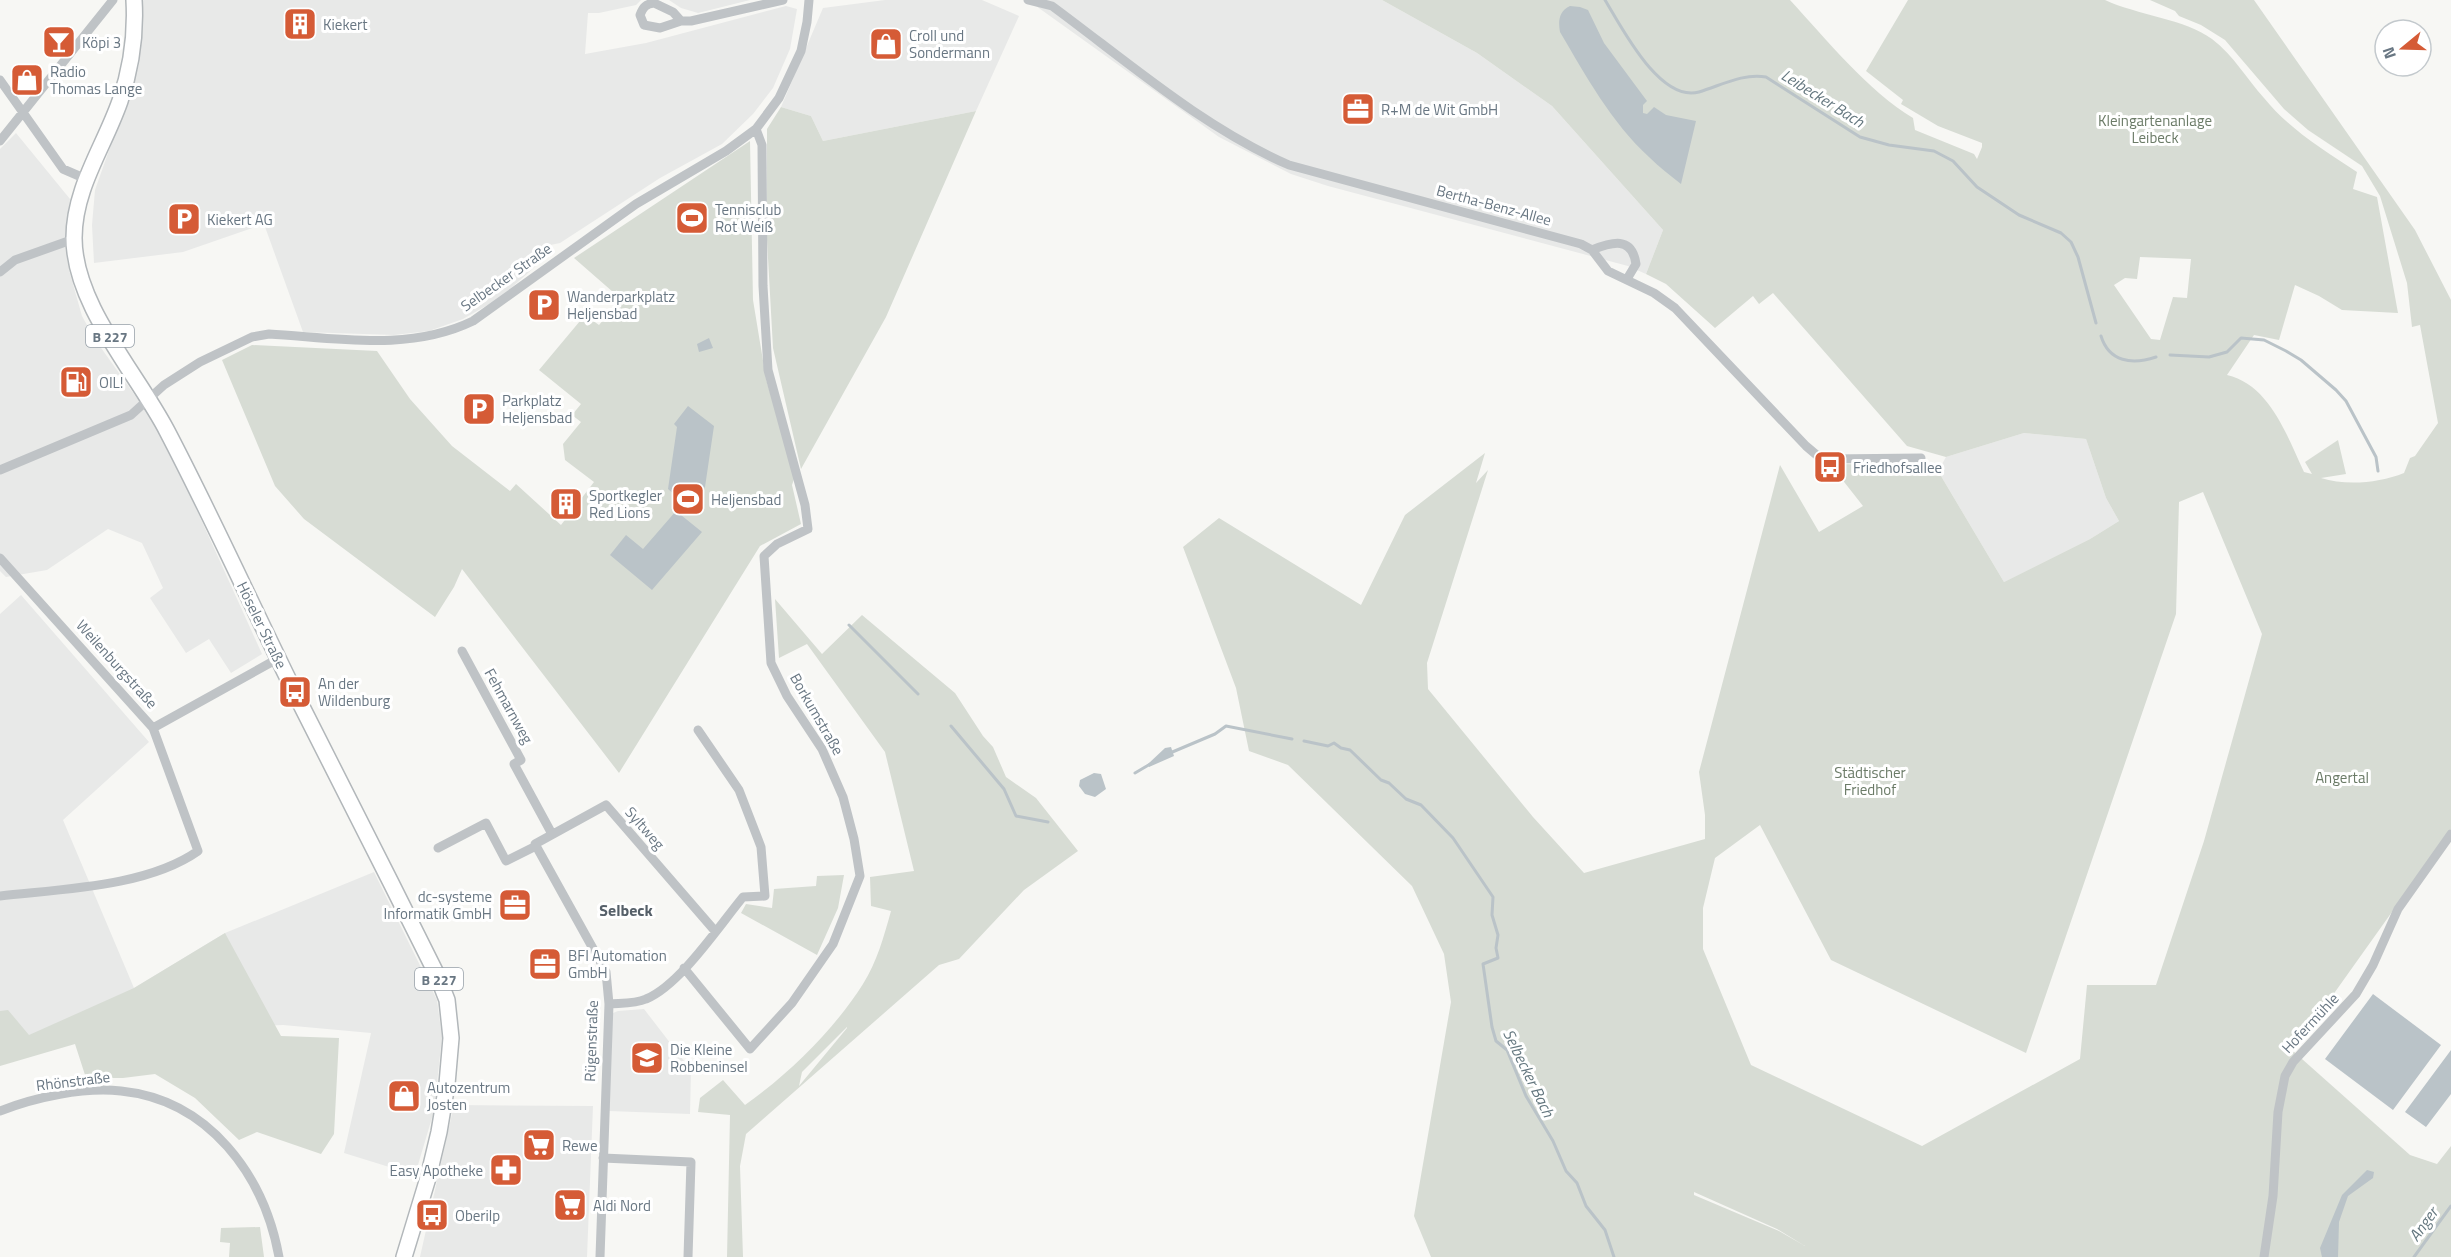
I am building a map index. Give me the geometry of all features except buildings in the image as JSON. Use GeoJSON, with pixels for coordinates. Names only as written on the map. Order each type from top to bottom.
{"type":"FeatureCollection","features":[{"type":"Feature","properties":{"kind":"main road","name":"Höseler Straße"},"geometry":{"type":"LineString","coordinates":[[134,0],[134,32],[127,78],[120,101],[86,179],[74,239],[79,271],[91,308],[148,397],[438,977],[447,1000],[451,1038],[444,1105],[428,1178],[404,1257]]}},
{"type":"Feature","properties":{"kind":"street"},"geometry":{"type":"LineString","coordinates":[[0,141],[113,0]]}},
{"type":"Feature","properties":{"kind":"street"},"geometry":{"type":"LineString","coordinates":[[681,21],[691,21],[783,0]]}},
{"type":"Feature","properties":{"kind":"street","name":"Selbecker Straße"},"geometry":{"type":"LineString","coordinates":[[0,470],[131,416],[148,397],[200,362],[252,337],[269,334],[388,341],[418,338],[458,328],[472,321],[636,204],[726,152],[756,129],[779,98],[801,51],[809,0]]}},
{"type":"Feature","properties":{"kind":"street","name":"Bertha-Benz-Allee"},"geometry":{"type":"LineString","coordinates":[[1028,0],[1052,6],[1208,121],[1270,157],[1309,172],[1527,228],[1581,244],[1592,250],[1608,271],[1654,293],[1675,308],[1814,454],[1830,459],[1921,458]]}},
{"type":"Feature","properties":{"kind":"street"},"geometry":{"type":"LineString","coordinates":[[0,80],[63,169],[86,179]]}},
{"type":"Feature","properties":{"kind":"street","name":"Borkumstraße"},"geometry":{"type":"LineString","coordinates":[[684,968],[750,1049],[792,1003],[833,944],[860,876],[854,839],[843,797],[822,749],[787,696],[771,663],[764,556],[777,543],[808,529],[796,469],[768,370],[763,286],[762,146],[756,129]]}},
{"type":"Feature","properties":{"kind":"street"},"geometry":{"type":"LineString","coordinates":[[0,272],[15,260],[74,239]]}},
{"type":"Feature","properties":{"kind":"street"},"geometry":{"type":"LineString","coordinates":[[1592,250],[1614,242],[1621,243],[1630,249],[1635,255],[1636,264],[1627,279]]}},
{"type":"Feature","properties":{"kind":"street","name":"Weilenburgstraße"},"geometry":{"type":"LineString","coordinates":[[0,558],[153,728],[198,851],[181,863],[126,879],[63,890],[0,896]]}},
{"type":"Feature","properties":{"kind":"street","name":"Fehmarnweg"},"geometry":{"type":"LineString","coordinates":[[462,651],[521,760],[514,764],[552,834]]}},
{"type":"Feature","properties":{"kind":"street"},"geometry":{"type":"LineString","coordinates":[[153,728],[279,658]]}},
{"type":"Feature","properties":{"kind":"street"},"geometry":{"type":"LineString","coordinates":[[609,1004],[645,1000],[660,992],[684,968],[743,897],[765,896],[761,847],[739,790],[698,730]]}},
{"type":"Feature","properties":{"kind":"street","name":"Syltweg"},"geometry":{"type":"LineString","coordinates":[[438,848],[486,823],[506,861],[606,805],[715,931]]}},
{"type":"Feature","properties":{"kind":"street","name":"Hofermühle"},"geometry":{"type":"LineString","coordinates":[[2264,1257],[2273,1196],[2277,1112],[2280,1088],[2285,1076],[2293,1062],[2356,994],[2373,965],[2398,909],[2451,834]]}},
{"type":"Feature","properties":{"kind":"street","name":"Rügenstraße"},"geometry":{"type":"LineString","coordinates":[[535,845],[606,972],[609,1004],[600,1257]]}},
{"type":"Feature","properties":{"kind":"street","name":"Rhönstraße"},"geometry":{"type":"LineString","coordinates":[[0,1111],[37,1100],[83,1092],[120,1090],[145,1095],[188,1113],[222,1139],[252,1180],[273,1231],[279,1257]]}},
{"type":"Feature","properties":{"kind":"street"},"geometry":{"type":"LineString","coordinates":[[603,1158],[691,1162],[688,1257]]}},
{"type":"Feature","properties":{"kind":"shaded area"},"geometry":{"type":"Polygon","coordinates":[[[142,0],[641,0],[636,5],[599,13],[588,13],[585,54],[646,43],[786,6],[797,9],[790,49],[773,88],[753,114],[722,144],[660,178],[560,243],[541,247],[537,265],[500,298],[463,319],[429,331],[394,335],[303,332],[264,224],[183,252],[94,263],[92,225],[95,190],[139,65],[142,0]]]}},
{"type":"Feature","properties":{"kind":"shaded area"},"geometry":{"type":"Polygon","coordinates":[[[669,0],[750,0],[698,13],[681,8],[669,0]]]}},
{"type":"Feature","properties":{"kind":"shaded area"},"geometry":{"type":"Polygon","coordinates":[[[885,0],[982,0],[1019,16],[976,111],[823,141],[811,116],[781,107],[823,8],[885,0]]]}},
{"type":"Feature","properties":{"kind":"shaded area"},"geometry":{"type":"Polygon","coordinates":[[[1035,0],[1382,0],[1477,53],[1552,106],[1663,230],[1646,274],[1628,266],[1328,186],[1291,174],[1219,137],[1036,6],[1035,0]]]}},
{"type":"Feature","properties":{"kind":"shaded area"},"geometry":{"type":"Polygon","coordinates":[[[1570,6],[1588,10],[1604,43],[1647,101],[1643,105],[1643,113],[1647,114],[1654,107],[1666,115],[1696,121],[1681,184],[1635,143],[1611,114],[1590,82],[1560,32],[1560,17],[1570,6]]]}},
{"type":"Feature","properties":{"kind":"shaded area"},"geometry":{"type":"Polygon","coordinates":[[[16,133],[70,199],[65,246],[82,316],[94,338],[149,415],[175,462],[262,654],[231,673],[209,639],[186,653],[150,598],[163,588],[142,543],[108,529],[47,570],[6,577],[0,571],[0,149],[16,133]]]}},
{"type":"Feature","properties":{"kind":"shaded area"},"geometry":{"type":"Polygon","coordinates":[[[709,338],[713,348],[699,352],[697,344],[709,338]]]}},
{"type":"Feature","properties":{"kind":"shaded area"},"geometry":{"type":"Polygon","coordinates":[[[688,406],[714,426],[705,487],[689,507],[668,489],[677,427],[674,424],[688,406]]]}},
{"type":"Feature","properties":{"kind":"shaded area"},"geometry":{"type":"Polygon","coordinates":[[[2024,433],[2086,439],[2106,498],[2119,521],[2090,539],[2004,582],[1938,471],[1946,457],[2024,433]]]}},
{"type":"Feature","properties":{"kind":"shaded area"},"geometry":{"type":"Polygon","coordinates":[[[676,511],[702,532],[652,590],[610,555],[626,535],[643,549],[676,511]]]}},
{"type":"Feature","properties":{"kind":"shaded area"},"geometry":{"type":"Polygon","coordinates":[[[21,595],[149,742],[63,820],[134,988],[225,933],[374,872],[437,1000],[442,1037],[434,1111],[415,1175],[344,1153],[371,1033],[283,1025],[163,1030],[0,1046],[0,614],[21,595]]]}},
{"type":"Feature","properties":{"kind":"shaded area"},"geometry":{"type":"Polygon","coordinates":[[[1171,747],[1174,756],[1149,767],[1148,764],[1165,748],[1171,747]]]}},
{"type":"Feature","properties":{"kind":"shaded area"},"geometry":{"type":"Polygon","coordinates":[[[1094,773],[1101,774],[1106,789],[1095,797],[1085,794],[1079,786],[1080,780],[1094,773]]]}},
{"type":"Feature","properties":{"kind":"shaded area"},"geometry":{"type":"Polygon","coordinates":[[[2373,994],[2441,1045],[2393,1110],[2325,1059],[2373,994]]]}},
{"type":"Feature","properties":{"kind":"shaded area","name":"Die Kleine Robbeninsel"},"geometry":{"type":"Polygon","coordinates":[[[644,1009],[691,1070],[690,1114],[609,1111],[611,1018],[613,1013],[618,1011],[644,1009]]]}},
{"type":"Feature","properties":{"kind":"shaded area"},"geometry":{"type":"Polygon","coordinates":[[[2451,1050],[2451,1094],[2426,1127],[2405,1112],[2451,1050]]]}},
{"type":"Feature","properties":{"kind":"shaded area"},"geometry":{"type":"Polygon","coordinates":[[[454,1105],[593,1106],[587,1257],[420,1257],[454,1105]]]}},
{"type":"Feature","properties":{"kind":"shaded area"},"geometry":{"type":"Polygon","coordinates":[[[2367,1170],[2374,1172],[2373,1178],[2348,1196],[2339,1222],[2338,1257],[2322,1257],[2320,1248],[2342,1195],[2367,1170]]]}},
{"type":"Feature","properties":{"kind":"green space"},"geometry":{"type":"Polygon","coordinates":[[[1382,0],[1790,0],[1864,79],[1913,118],[1915,130],[1974,154],[1977,159],[1982,143],[1938,126],[1901,104],[1903,100],[1866,71],[1908,0],[2105,0],[2201,32],[2227,53],[2284,120],[2357,172],[2353,189],[2377,197],[2398,313],[2342,310],[2295,285],[2279,340],[2254,335],[2227,375],[2255,389],[2266,401],[2284,428],[2304,472],[2312,474],[2305,462],[2338,440],[2346,474],[2321,478],[2352,483],[2373,481],[2404,473],[2410,458],[2415,456],[2438,423],[2420,325],[2412,327],[2407,283],[2380,196],[2362,166],[2308,130],[2284,109],[2225,40],[2201,25],[2179,16],[2175,11],[2150,0],[2254,0],[2415,230],[2451,300],[2451,829],[2293,1051],[2410,1155],[2437,1164],[2451,1146],[2451,1257],[1431,1257],[1414,1216],[1451,1002],[1444,954],[1412,886],[1288,765],[1249,751],[1236,688],[1183,547],[1219,518],[1361,605],[1405,515],[1485,453],[1476,483],[1488,470],[1427,663],[1428,689],[1533,817],[1584,873],[1705,839],[1705,815],[1699,772],[1780,465],[1819,532],[1863,506],[1830,464],[1925,465],[1938,471],[2004,582],[2090,539],[2119,521],[2106,498],[2086,439],[2024,433],[1946,457],[1907,446],[1773,293],[1759,304],[1753,296],[1715,328],[1666,284],[1646,274],[1663,230],[1552,106],[1477,53],[1382,0]],[[2140,257],[2137,279],[2125,278],[2114,285],[2151,339],[2160,340],[2173,297],[2187,298],[2191,259],[2140,257]],[[2203,492],[2179,502],[2176,614],[2026,1053],[1831,960],[1760,825],[1715,858],[1703,908],[1703,949],[1751,1065],[1922,1146],[2080,1059],[2087,985],[2156,985],[2204,841],[2262,634],[2203,492]],[[1694,1192],[1694,1195],[1779,1231],[1805,1246],[1777,1229],[1694,1192]]]}},
{"type":"Feature","properties":{"kind":"green space"},"geometry":{"type":"Polygon","coordinates":[[[781,107],[811,116],[823,141],[976,111],[886,317],[801,469],[773,348],[767,240],[767,129],[781,107]]]}},
{"type":"Feature","properties":{"kind":"green space","name":"Heljensbad"},"geometry":{"type":"Polygon","coordinates":[[[750,141],[753,300],[766,379],[795,476],[792,485],[801,524],[760,546],[619,773],[462,569],[454,587],[435,617],[304,519],[275,486],[222,360],[252,345],[377,351],[410,399],[452,446],[510,491],[516,484],[561,525],[594,482],[565,460],[563,444],[581,422],[572,415],[581,404],[539,370],[585,315],[599,325],[621,299],[574,258],[750,141]]]}},
{"type":"Feature","properties":{"kind":"green space"},"geometry":{"type":"Polygon","coordinates":[[[775,599],[822,654],[862,615],[955,693],[983,736],[993,747],[1006,777],[1036,798],[1078,851],[1024,890],[959,959],[939,965],[746,1134],[740,1166],[743,1257],[727,1257],[730,1115],[698,1112],[700,1098],[723,1080],[745,1105],[810,1050],[863,984],[880,949],[891,911],[871,906],[870,877],[914,871],[885,752],[807,644],[779,658],[775,599]],[[847,1028],[802,1072],[799,1086],[847,1028]]]}},
{"type":"Feature","properties":{"kind":"green space"},"geometry":{"type":"Polygon","coordinates":[[[844,875],[838,908],[817,955],[741,913],[746,904],[772,908],[774,889],[816,886],[817,876],[844,875]]]}},
{"type":"Feature","properties":{"kind":"green space"},"geometry":{"type":"Polygon","coordinates":[[[225,933],[281,1036],[339,1038],[334,1134],[321,1154],[257,1132],[239,1140],[195,1098],[155,1074],[123,1078],[86,1078],[75,1044],[0,1066],[0,1011],[8,1010],[29,1035],[134,988],[225,933]]]}},
{"type":"Feature","properties":{"kind":"green space"},"geometry":{"type":"Polygon","coordinates":[[[260,1227],[264,1257],[229,1257],[230,1243],[220,1242],[221,1228],[260,1227]]]}},
{"type":"Feature","properties":{"kind":"waterway","name":"Leibecker Bach"},"geometry":{"type":"LineString","coordinates":[[1605,0],[1644,61],[1670,86],[1684,92],[1699,92],[1732,80],[1766,77],[1860,137],[1889,145],[1934,151],[1953,161],[1977,187],[2019,215],[2061,233],[2071,242],[2078,257],[2096,323]]}},
{"type":"Feature","properties":{"kind":"waterway","name":"Leibecker Bach"},"geometry":{"type":"LineString","coordinates":[[2101,336],[2110,351],[2123,359],[2138,361],[2156,357]]}},
{"type":"Feature","properties":{"kind":"waterway","name":"Leibecker Bach"},"geometry":{"type":"LineString","coordinates":[[2170,355],[2209,357],[2227,352],[2241,338],[2264,340],[2286,351],[2301,360],[2346,401],[2376,457],[2378,471]]}},
{"type":"Feature","properties":{"kind":"waterway","name":"Selbecker Bach"},"geometry":{"type":"LineString","coordinates":[[849,625],[918,694]]}},
{"type":"Feature","properties":{"kind":"waterway","name":"Selbecker Bach"},"geometry":{"type":"LineString","coordinates":[[951,726],[1004,789],[1016,816],[1048,822]]}},
{"type":"Feature","properties":{"kind":"waterway","name":"Selbecker Bach"},"geometry":{"type":"LineString","coordinates":[[1170,753],[1215,734],[1226,726],[1292,739]]}},
{"type":"Feature","properties":{"kind":"waterway","name":"Selbecker Bach"},"geometry":{"type":"LineString","coordinates":[[1304,741],[1328,746],[1334,743],[1350,750],[1381,780],[1389,783],[1406,799],[1421,805],[1453,838],[1493,897],[1492,915],[1498,935],[1496,948],[1498,958],[1483,964],[1496,1041],[1507,1050],[1526,1096],[1553,1141],[1566,1171],[1577,1183],[1586,1206],[1605,1230],[1614,1257]]}},
{"type":"Feature","properties":{"kind":"waterway","name":"Selbecker Bach"},"geometry":{"type":"LineString","coordinates":[[1135,773],[1152,763]]}},
{"type":"Feature","properties":{"kind":"waterway","name":"Anger"},"geometry":{"type":"LineString","coordinates":[[2414,1257],[2451,1206]]}},
{"type":"Feature","properties":{"kind":"place","name":"Kiekert"},"geometry":{"type":"Point","coordinates":[300,24]}},
{"type":"Feature","properties":{"kind":"place","name":"Köpi 3"},"geometry":{"type":"Point","coordinates":[59,42]}},
{"type":"Feature","properties":{"kind":"place","name":"Croll und Sondermann"},"geometry":{"type":"Point","coordinates":[886,44]}},
{"type":"Feature","properties":{"kind":"place","name":"Radio Thomas Lange"},"geometry":{"type":"Point","coordinates":[27,80]}},
{"type":"Feature","properties":{"kind":"place","name":"R+M de Wit GmbH"},"geometry":{"type":"Point","coordinates":[1358,109]}},
{"type":"Feature","properties":{"kind":"place","name":"Tennisclub Rot Weiß"},"geometry":{"type":"Point","coordinates":[692,218]}},
{"type":"Feature","properties":{"kind":"place","name":"Kiekert AG"},"geometry":{"type":"Point","coordinates":[184,219]}},
{"type":"Feature","properties":{"kind":"place","name":"Wanderparkplatz Heljensbad"},"geometry":{"type":"Point","coordinates":[544,305]}},
{"type":"Feature","properties":{"kind":"place","name":"OIL!"},"geometry":{"type":"Point","coordinates":[76,382]}},
{"type":"Feature","properties":{"kind":"place","name":"Parkplatz Heljensbad"},"geometry":{"type":"Point","coordinates":[479,409]}},
{"type":"Feature","properties":{"kind":"place","name":"Friedhofsallee"},"geometry":{"type":"Point","coordinates":[1830,467]}},
{"type":"Feature","properties":{"kind":"place","name":"Heljensbad"},"geometry":{"type":"Point","coordinates":[688,499]}},
{"type":"Feature","properties":{"kind":"place","name":"Sportkegler Red Lions"},"geometry":{"type":"Point","coordinates":[566,504]}},
{"type":"Feature","properties":{"kind":"place","name":"An der Wildenburg"},"geometry":{"type":"Point","coordinates":[295,692]}},
{"type":"Feature","properties":{"kind":"place","name":"dc-systeme Informatik GmbH"},"geometry":{"type":"Point","coordinates":[515,905]}},
{"type":"Feature","properties":{"kind":"place","name":"BFI Automation GmbH"},"geometry":{"type":"Point","coordinates":[545,964]}},
{"type":"Feature","properties":{"kind":"place","name":"Die Kleine Robbeninsel"},"geometry":{"type":"Point","coordinates":[647,1058]}},
{"type":"Feature","properties":{"kind":"place","name":"Autozentrum Josten"},"geometry":{"type":"Point","coordinates":[404,1096]}},
{"type":"Feature","properties":{"kind":"place","name":"Rewe"},"geometry":{"type":"Point","coordinates":[539,1145]}},
{"type":"Feature","properties":{"kind":"place","name":"Easy Apotheke"},"geometry":{"type":"Point","coordinates":[506,1170]}},
{"type":"Feature","properties":{"kind":"place","name":"Aldi Nord"},"geometry":{"type":"Point","coordinates":[570,1205]}},
{"type":"Feature","properties":{"kind":"place","name":"Oberilp"},"geometry":{"type":"Point","coordinates":[432,1215]}},
{"type":"Feature","properties":{"kind":"district","name":"Selbeck"},"geometry":{"type":"Point","coordinates":[626,910]}},
{"type":"Feature","properties":{"kind":"park label","name":"Kleingartenanlage Leibeck"},"geometry":{"type":"Point","coordinates":[2155,128]}},
{"type":"Feature","properties":{"kind":"park label","name":"Angertal"},"geometry":{"type":"Point","coordinates":[2342,777]}},
{"type":"Feature","properties":{"kind":"park label","name":"Städtischer Friedhof"},"geometry":{"type":"Point","coordinates":[1870,780]}}]}
